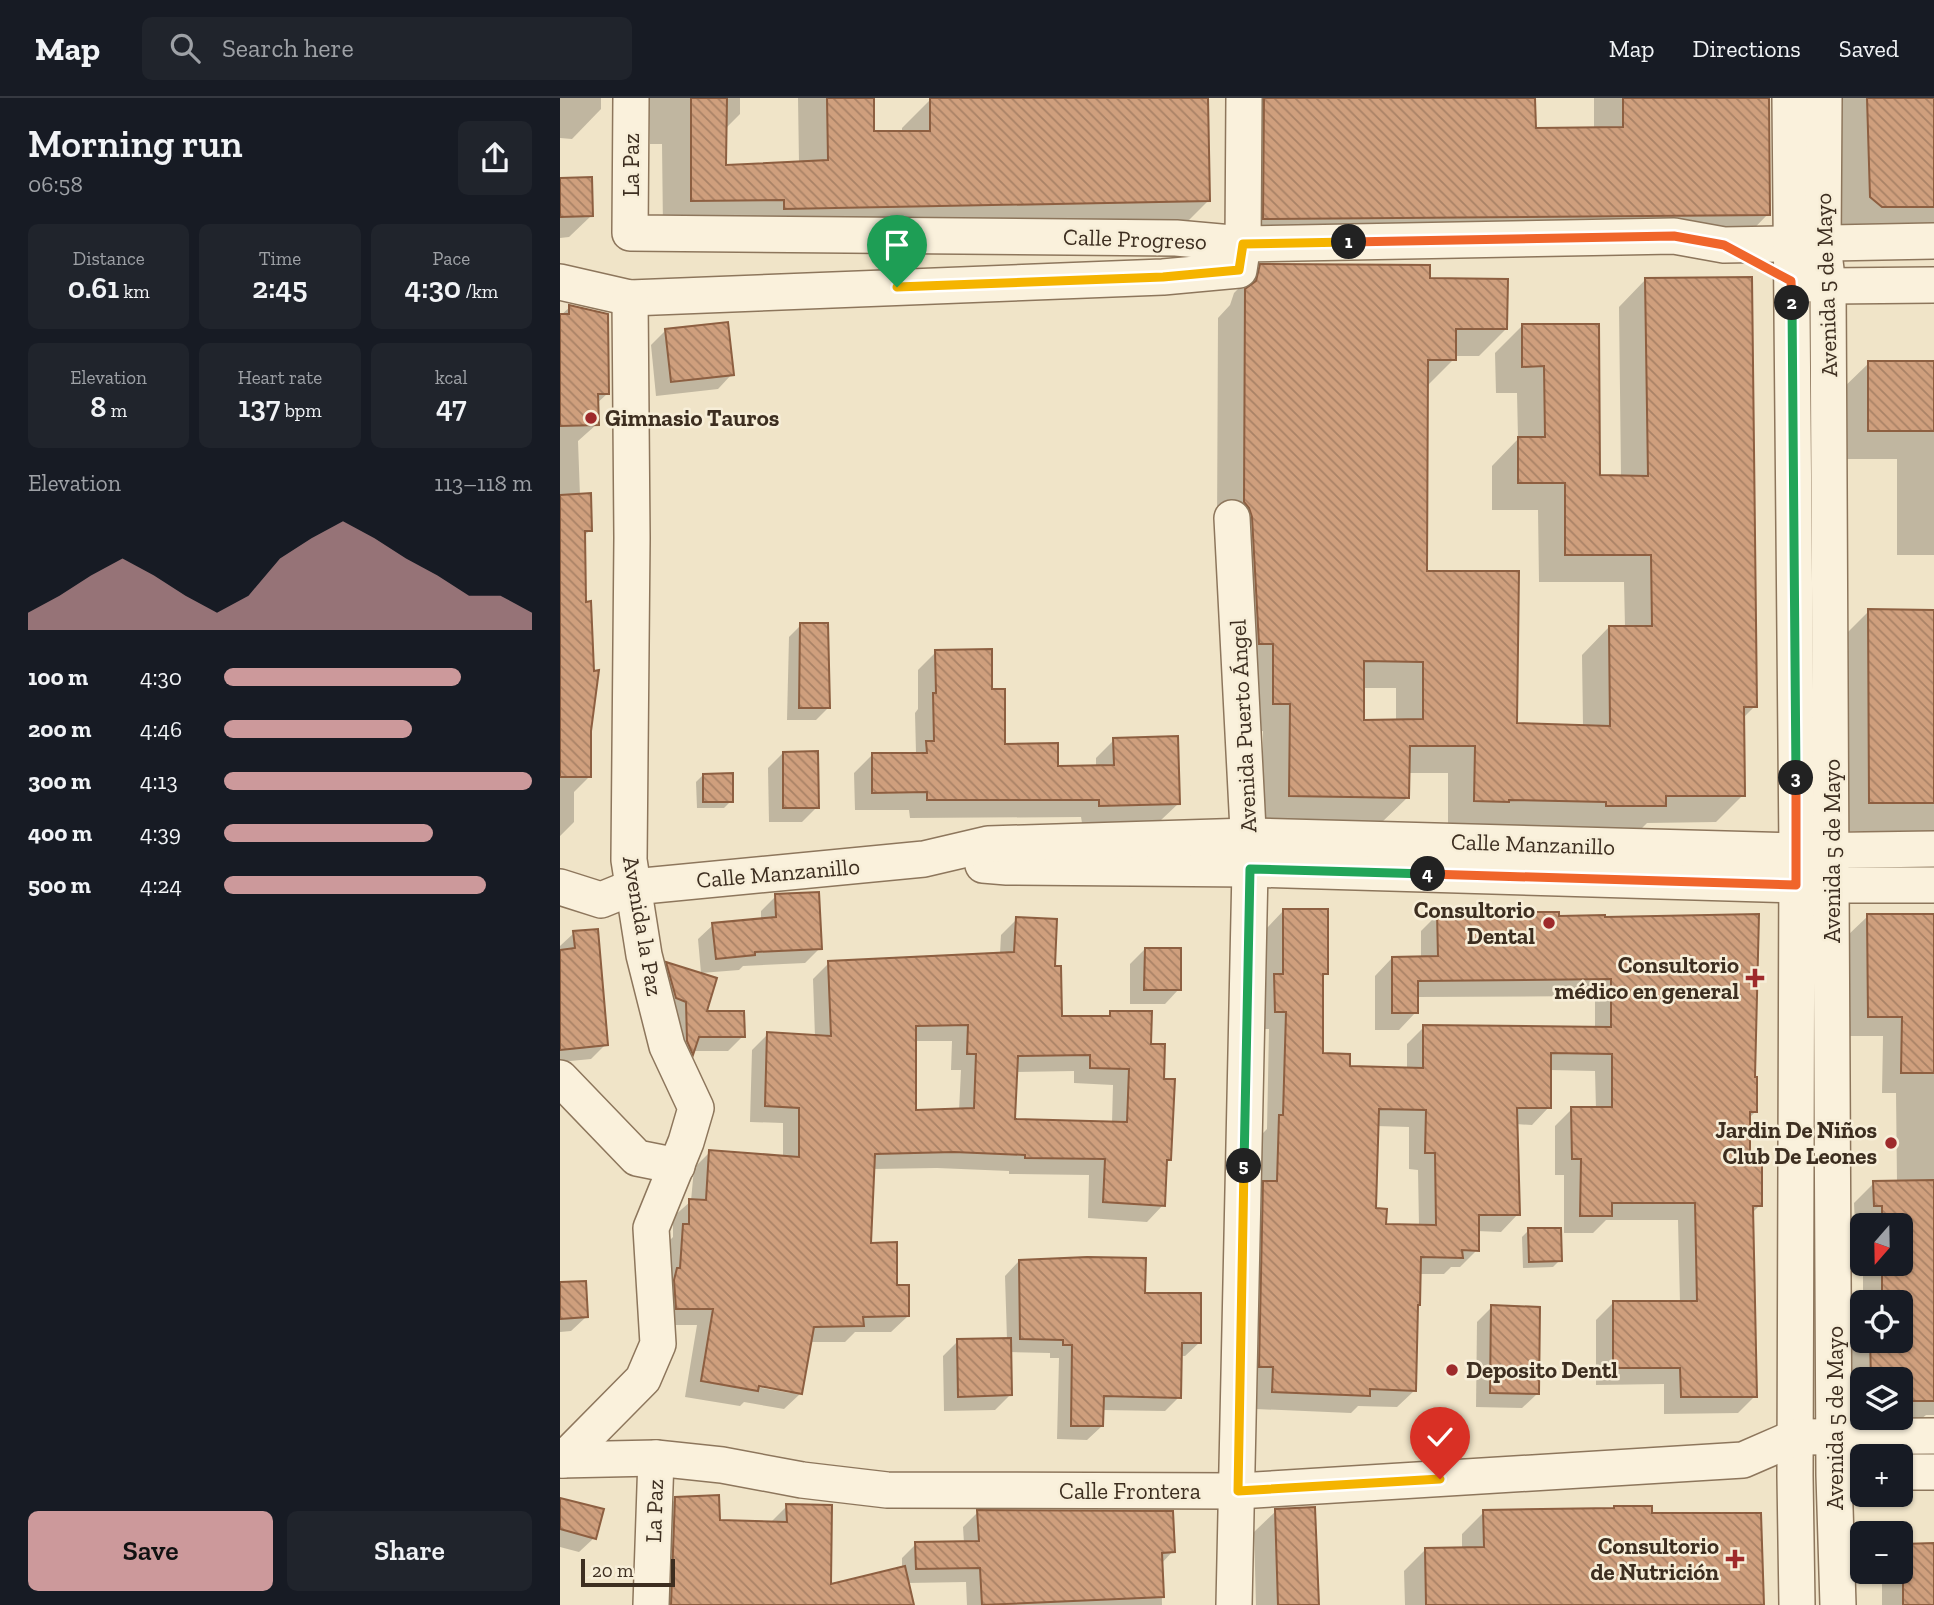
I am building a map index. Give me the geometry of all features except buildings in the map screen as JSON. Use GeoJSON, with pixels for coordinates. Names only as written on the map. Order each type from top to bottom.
{"type":"FeatureCollection","features":[{"type":"Feature","properties":{"kind":"street","name":"La Paz"},"geometry":{"type":"LineString","coordinates":[[630,233],[631,98]]}},
{"type":"Feature","properties":{"kind":"street"},"geometry":{"type":"LineString","coordinates":[[1241,257],[1244,98]]}},
{"type":"Feature","properties":{"kind":"street","name":"Avenida 5 de Mayo"},"geometry":{"type":"LineString","coordinates":[[1790,98],[1807,244],[1828,286],[1834,1438],[1848,1475],[1838,1605]]}},
{"type":"Feature","properties":{"kind":"street","name":"Avenida 5 de Mayo"},"geometry":{"type":"LineString","coordinates":[[1797,1605],[1797,851],[1791,281],[1807,244],[1824,98]]}},
{"type":"Feature","properties":{"kind":"street","name":"Calle Progreso"},"geometry":{"type":"LineString","coordinates":[[630,233],[1176,239],[1241,257]]}},
{"type":"Feature","properties":{"kind":"street","name":"Calle Progreso"},"geometry":{"type":"LineString","coordinates":[[560,282],[630,298],[1163,277],[1241,257],[1674,236],[1724,245],[1934,241]]}},
{"type":"Feature","properties":{"kind":"street","name":"Calle Progreso"},"geometry":{"type":"LineString","coordinates":[[1724,245],[1791,281],[1828,286],[1934,285]]}},
{"type":"Feature","properties":{"kind":"street","name":"Avenida la Paz"},"geometry":{"type":"LineString","coordinates":[[562,1460],[643,1379],[658,1344],[651,1228],[677,1166],[696,1108],[667,1046],[644,954],[629,860],[632,538],[630,298]]}},
{"type":"Feature","properties":{"kind":"street","name":"Avenida Puerto Ángel"},"geometry":{"type":"LineString","coordinates":[[1232,518],[1249,853],[1234,1605]]}},
{"type":"Feature","properties":{"kind":"street","name":"Calle Manzanillo"},"geometry":{"type":"LineString","coordinates":[[560,887],[601,900],[633,887],[924,859],[988,844],[1249,853],[1796,885],[1934,885]]}},
{"type":"Feature","properties":{"kind":"street","name":"Calle Manzanillo"},"geometry":{"type":"LineString","coordinates":[[1249,853],[1934,849]]}},
{"type":"Feature","properties":{"kind":"street"},"geometry":{"type":"LineString","coordinates":[[560,1078],[637,1158],[677,1166]]}},
{"type":"Feature","properties":{"kind":"street","name":"Calle Frontera"},"geometry":{"type":"LineString","coordinates":[[562,1460],[656,1458],[722,1465],[802,1480],[887,1490],[1238,1491],[1743,1460],[1796,1437],[1934,1436]]}},
{"type":"Feature","properties":{"kind":"street","name":"La Paz"},"geometry":{"type":"LineString","coordinates":[[651,1605],[656,1458]]}},
{"type":"Feature","properties":{"kind":"street","name":"Calle Frontera"},"geometry":{"type":"LineString","coordinates":[[1743,1460],[1795,1476],[1848,1475]]}},
{"type":"Feature","properties":{"kind":"street"},"geometry":{"type":"LineString","coordinates":[[1913,1472],[1934,1472]]}},
{"type":"Feature","properties":{"kind":"place","name":"Gimnasio Tauros"},"geometry":{"type":"Point","coordinates":[591,418]}},
{"type":"Feature","properties":{"kind":"place","name":"Consultorio Dental"},"geometry":{"type":"Point","coordinates":[1549,923]}},
{"type":"Feature","properties":{"kind":"place","name":"Consultorio médico en general"},"geometry":{"type":"Point","coordinates":[1755,978]}},
{"type":"Feature","properties":{"kind":"place","name":"Jardin De Niños Club De Leones"},"geometry":{"type":"Point","coordinates":[1891,1143]}},
{"type":"Feature","properties":{"kind":"place","name":"Deposito Dentl"},"geometry":{"type":"Point","coordinates":[1452,1370]}},
{"type":"Feature","properties":{"kind":"place","name":"Consultorio de Nutrición"},"geometry":{"type":"Point","coordinates":[1735,1559]}},
{"type":"Feature","properties":{"kind":"route"},"geometry":{"type":"LineString","coordinates":[[897,287],[1163,277],[1239,270],[1243,244],[1674,236],[1724,245],[1791,281],[1796,885],[1250,869],[1238,1491],[1440,1479]]}}]}
